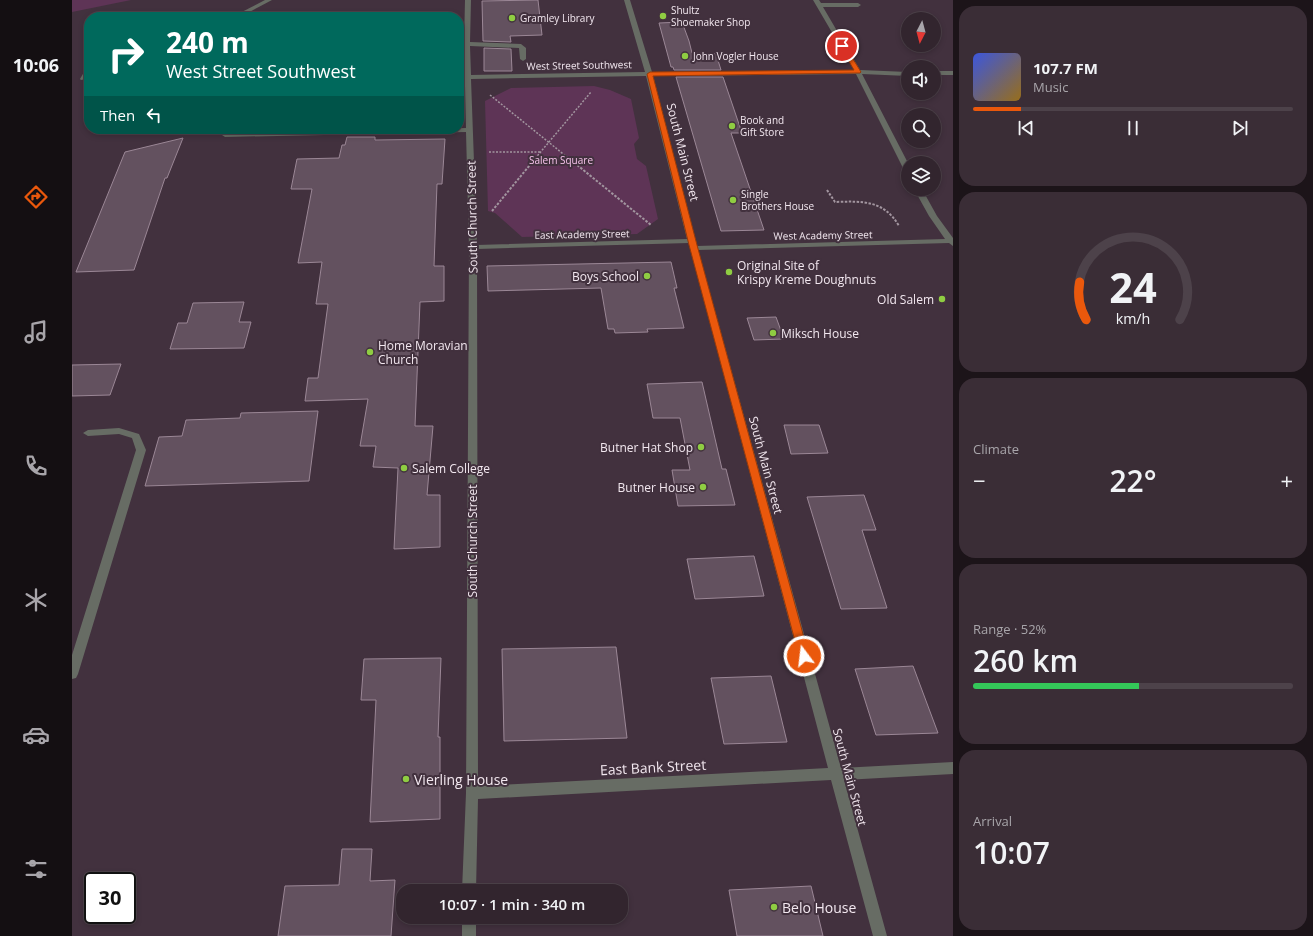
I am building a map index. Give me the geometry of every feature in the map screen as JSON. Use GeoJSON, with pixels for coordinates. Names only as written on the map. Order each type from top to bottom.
{"type":"FeatureCollection","features":[{"type":"Feature","properties":{"kind":"street"},"geometry":{"type":"LineString","coordinates":[[245,12],[269,0]]}},
{"type":"Feature","properties":{"kind":"street","name":"South Church Street"},"geometry":{"type":"LineString","coordinates":[[468,0],[467,44],[472,153],[473,247],[472,793],[469,884]]}},
{"type":"Feature","properties":{"kind":"street","name":"South Main Street"},"geometry":{"type":"LineString","coordinates":[[627,0],[650,74],[693,245],[880,936]]}},
{"type":"Feature","properties":{"kind":"street"},"geometry":{"type":"LineString","coordinates":[[817,3],[858,5]]}},
{"type":"Feature","properties":{"kind":"street"},"geometry":{"type":"LineString","coordinates":[[817,3],[858,72],[901,157]]}},
{"type":"Feature","properties":{"kind":"street"},"geometry":{"type":"LineString","coordinates":[[467,44],[521,46],[523,48],[523,59]]}},
{"type":"Feature","properties":{"kind":"street","name":"West Street Southwest"},"geometry":{"type":"LineString","coordinates":[[469,77],[858,72],[901,74]]}},
{"type":"Feature","properties":{"kind":"street"},"geometry":{"type":"LineString","coordinates":[[941,73],[953,73]]}},
{"type":"Feature","properties":{"kind":"street"},"geometry":{"type":"LineString","coordinates":[[464,130],[470,130]]}},
{"type":"Feature","properties":{"kind":"street"},"geometry":{"type":"LineString","coordinates":[[225,136],[307,134]]}},
{"type":"Feature","properties":{"kind":"street"},"geometry":{"type":"LineString","coordinates":[[922,196],[933,216],[953,242]]}},
{"type":"Feature","properties":{"kind":"street","name":"West Academy Street"},"geometry":{"type":"LineString","coordinates":[[693,245],[953,242]]}},
{"type":"Feature","properties":{"kind":"street","name":"East Academy Street"},"geometry":{"type":"LineString","coordinates":[[473,247],[693,245]]}},
{"type":"Feature","properties":{"kind":"street"},"geometry":{"type":"LineString","coordinates":[[72,674],[141,450],[136,436],[119,431],[88,433]]}},
{"type":"Feature","properties":{"kind":"street","name":"East Bank Street"},"geometry":{"type":"LineString","coordinates":[[472,793],[953,768]]}},
{"type":"Feature","properties":{"kind":"street"},"geometry":{"type":"LineString","coordinates":[[469,924],[469,936]]}},
{"type":"Feature","properties":{"kind":"path"},"geometry":{"type":"LineString","coordinates":[[491,212],[592,92]]}},
{"type":"Feature","properties":{"kind":"path"},"geometry":{"type":"LineString","coordinates":[[490,94],[653,226]]}},
{"type":"Feature","properties":{"kind":"path"},"geometry":{"type":"LineString","coordinates":[[472,153],[540,152]]}},
{"type":"Feature","properties":{"kind":"path"},"geometry":{"type":"LineString","coordinates":[[827,190],[835,202],[868,202],[882,206],[893,216],[907,243]]}},
{"type":"Feature","properties":{"kind":"green space"},"geometry":{"type":"Polygon","coordinates":[[[72,0],[131,0],[72,12],[72,0]]]}},
{"type":"Feature","properties":{"kind":"green space","name":"Salem Square"},"geometry":{"type":"Polygon","coordinates":[[[594,86],[610,90],[631,99],[639,138],[634,144],[637,159],[646,166],[658,219],[637,234],[522,237],[495,213],[488,211],[485,101],[511,88],[594,86]]]}},
{"type":"Feature","properties":{"kind":"building","name":"Gramley Library"},"geometry":{"type":"Polygon","coordinates":[[[538,0],[542,35],[510,36],[511,42],[483,41],[482,1],[538,0]]]}},
{"type":"Feature","properties":{"kind":"building"},"geometry":{"type":"Polygon","coordinates":[[[682,22],[692,53],[716,54],[721,70],[674,70],[673,67],[671,67],[659,23],[682,22]]]}},
{"type":"Feature","properties":{"kind":"building"},"geometry":{"type":"Polygon","coordinates":[[[484,48],[511,49],[512,71],[484,71],[484,48]]]}},
{"type":"Feature","properties":{"kind":"building"},"geometry":{"type":"Polygon","coordinates":[[[676,77],[723,77],[742,133],[731,133],[764,230],[721,231],[676,77]]]}},
{"type":"Feature","properties":{"kind":"building"},"geometry":{"type":"Polygon","coordinates":[[[347,137],[375,137],[375,140],[445,139],[442,184],[437,184],[434,266],[444,266],[444,301],[420,302],[415,426],[433,426],[427,495],[440,495],[440,547],[394,549],[398,468],[373,467],[376,446],[360,446],[368,399],[305,401],[308,378],[318,378],[328,304],[316,304],[322,262],[298,263],[312,189],[291,189],[297,159],[339,158],[342,145],[345,145],[347,137]]]}},
{"type":"Feature","properties":{"kind":"building"},"geometry":{"type":"Polygon","coordinates":[[[183,138],[167,178],[165,178],[134,270],[76,272],[125,152],[183,138]]]}},
{"type":"Feature","properties":{"kind":"building"},"geometry":{"type":"Polygon","coordinates":[[[671,262],[677,288],[674,288],[684,328],[647,329],[648,332],[615,333],[614,329],[608,329],[601,288],[488,291],[487,266],[671,262]]]}},
{"type":"Feature","properties":{"kind":"building"},"geometry":{"type":"Polygon","coordinates":[[[244,302],[239,322],[251,322],[244,348],[170,349],[178,323],[187,323],[193,303],[244,302]]]}},
{"type":"Feature","properties":{"kind":"building","name":"Miksch House"},"geometry":{"type":"Polygon","coordinates":[[[776,317],[784,339],[754,340],[747,318],[776,317]]]}},
{"type":"Feature","properties":{"kind":"building"},"geometry":{"type":"Polygon","coordinates":[[[121,364],[110,395],[72,396],[72,365],[121,364]]]}},
{"type":"Feature","properties":{"kind":"building"},"geometry":{"type":"Polygon","coordinates":[[[702,382],[722,469],[726,469],[735,505],[678,506],[672,470],[690,470],[680,418],[653,418],[647,384],[702,382]]]}},
{"type":"Feature","properties":{"kind":"building"},"geometry":{"type":"Polygon","coordinates":[[[318,411],[309,481],[145,486],[159,437],[182,436],[186,420],[240,418],[241,413],[318,411]]]}},
{"type":"Feature","properties":{"kind":"building"},"geometry":{"type":"Polygon","coordinates":[[[784,425],[819,425],[828,453],[791,454],[784,425]]]}},
{"type":"Feature","properties":{"kind":"building"},"geometry":{"type":"Polygon","coordinates":[[[864,495],[876,530],[862,530],[887,608],[841,609],[807,497],[864,495]]]}},
{"type":"Feature","properties":{"kind":"building"},"geometry":{"type":"Polygon","coordinates":[[[754,556],[764,596],[695,599],[687,559],[754,556]]]}},
{"type":"Feature","properties":{"kind":"building"},"geometry":{"type":"Polygon","coordinates":[[[616,647],[627,738],[504,741],[502,649],[616,647]]]}},
{"type":"Feature","properties":{"kind":"building"},"geometry":{"type":"Polygon","coordinates":[[[441,658],[438,737],[440,737],[440,819],[370,822],[376,700],[361,700],[364,659],[441,658]]]}},
{"type":"Feature","properties":{"kind":"building"},"geometry":{"type":"Polygon","coordinates":[[[913,666],[938,733],[876,735],[855,669],[913,666]]]}},
{"type":"Feature","properties":{"kind":"building"},"geometry":{"type":"Polygon","coordinates":[[[771,676],[787,742],[724,744],[711,678],[771,676]]]}},
{"type":"Feature","properties":{"kind":"building"},"geometry":{"type":"Polygon","coordinates":[[[342,849],[372,849],[370,881],[395,880],[391,936],[278,936],[285,886],[339,885],[342,849]]]}},
{"type":"Feature","properties":{"kind":"building","name":"Belo House"},"geometry":{"type":"Polygon","coordinates":[[[811,886],[823,936],[737,936],[729,890],[811,886]]]}},
{"type":"Feature","properties":{"kind":"place","name":"Shultz Shoemaker Shop"},"geometry":{"type":"Point","coordinates":[663,16]}},
{"type":"Feature","properties":{"kind":"place","name":"Gramley Library"},"geometry":{"type":"Point","coordinates":[512,18]}},
{"type":"Feature","properties":{"kind":"place","name":"John Vogler House"},"geometry":{"type":"Point","coordinates":[685,56]}},
{"type":"Feature","properties":{"kind":"place","name":"Book and Gift Store"},"geometry":{"type":"Point","coordinates":[732,126]}},
{"type":"Feature","properties":{"kind":"place","name":"Single Brothers House"},"geometry":{"type":"Point","coordinates":[733,200]}},
{"type":"Feature","properties":{"kind":"place","name":"Original Site of Krispy Kreme Doughnuts"},"geometry":{"type":"Point","coordinates":[729,272]}},
{"type":"Feature","properties":{"kind":"place","name":"Boys School"},"geometry":{"type":"Point","coordinates":[647,276]}},
{"type":"Feature","properties":{"kind":"place","name":"Old Salem"},"geometry":{"type":"Point","coordinates":[942,299]}},
{"type":"Feature","properties":{"kind":"place","name":"Miksch House"},"geometry":{"type":"Point","coordinates":[773,333]}},
{"type":"Feature","properties":{"kind":"place","name":"Home Moravian Church"},"geometry":{"type":"Point","coordinates":[370,352]}},
{"type":"Feature","properties":{"kind":"place","name":"Butner Hat Shop"},"geometry":{"type":"Point","coordinates":[701,447]}},
{"type":"Feature","properties":{"kind":"place","name":"Salem College"},"geometry":{"type":"Point","coordinates":[404,468]}},
{"type":"Feature","properties":{"kind":"place","name":"Butner House"},"geometry":{"type":"Point","coordinates":[703,487]}},
{"type":"Feature","properties":{"kind":"place","name":"Vierling House"},"geometry":{"type":"Point","coordinates":[406,779]}},
{"type":"Feature","properties":{"kind":"place","name":"Belo House"},"geometry":{"type":"Point","coordinates":[774,907]}},
{"type":"Feature","properties":{"kind":"route"},"geometry":{"type":"LineString","coordinates":[[804,656],[693,245],[650,74],[858,72],[842,46]]}}]}
